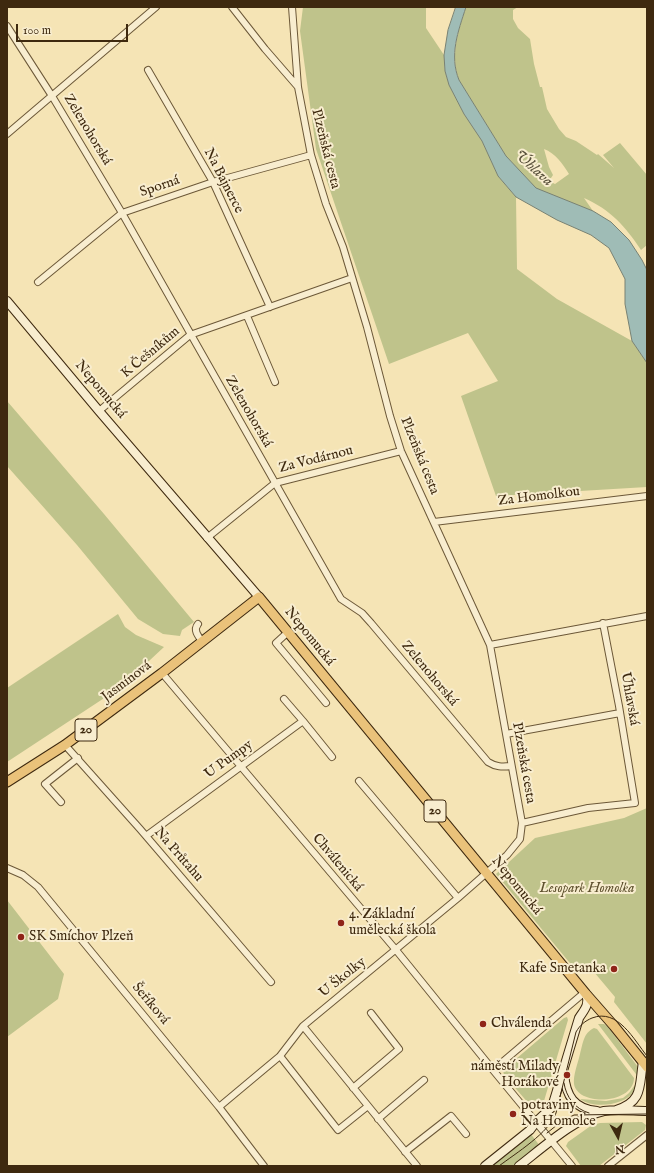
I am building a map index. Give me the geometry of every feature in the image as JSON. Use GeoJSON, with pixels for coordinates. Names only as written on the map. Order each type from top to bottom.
{"type":"FeatureCollection","features":[{"type":"Feature","properties":{"kind":"main road","name":"Nepomucká"},"geometry":{"type":"LineString","coordinates":[[7,301],[99,411],[259,597],[287,633],[586,993]]}},
{"type":"Feature","properties":{"kind":"main road","name":"Jasmínová"},"geometry":{"type":"LineString","coordinates":[[7,782],[65,745],[162,673],[259,597]]}},
{"type":"Feature","properties":{"kind":"main road","name":"20"},"geometry":{"type":"LineString","coordinates":[[586,993],[645,1065]]}},
{"type":"Feature","properties":{"kind":"main road"},"geometry":{"type":"LineString","coordinates":[[485,1166],[530,1130],[552,1107],[579,1018],[587,1005],[586,993]]}},
{"type":"Feature","properties":{"kind":"main road"},"geometry":{"type":"LineString","coordinates":[[582,1014],[590,1010],[601,1011]]}},
{"type":"Feature","properties":{"kind":"main road"},"geometry":{"type":"LineString","coordinates":[[519,1166],[591,1114],[625,1106],[632,1101],[638,1093],[645,1065]]}},
{"type":"Feature","properties":{"kind":"main road"},"geometry":{"type":"LineString","coordinates":[[564,1067],[566,1088],[569,1095],[578,1106],[585,1109],[608,1111],[647,1111]]}},
{"type":"Feature","properties":{"kind":"street"},"geometry":{"type":"LineString","coordinates":[[7,134],[156,7]]}},
{"type":"Feature","properties":{"kind":"street"},"geometry":{"type":"LineString","coordinates":[[232,7],[265,49],[298,87]]}},
{"type":"Feature","properties":{"kind":"street","name":"Plzeňská cesta"},"geometry":{"type":"LineString","coordinates":[[292,7],[298,87],[311,155],[326,204],[343,247],[367,327],[390,416],[402,451],[490,645],[522,823],[520,839],[507,856],[487,873]]}},
{"type":"Feature","properties":{"kind":"street","name":"Zelenohorská"},"geometry":{"type":"LineString","coordinates":[[7,26],[52,96],[122,213],[342,600],[362,613],[372,623],[488,762],[494,766],[511,766]]}},
{"type":"Feature","properties":{"kind":"street","name":"Na Bajnerce"},"geometry":{"type":"LineString","coordinates":[[148,70],[213,182],[270,307]]}},
{"type":"Feature","properties":{"kind":"street","name":"Sporná"},"geometry":{"type":"LineString","coordinates":[[38,282],[122,213],[213,182],[311,155]]}},
{"type":"Feature","properties":{"kind":"street","name":"K Češníkům"},"geometry":{"type":"LineString","coordinates":[[99,411],[190,335],[352,278]]}},
{"type":"Feature","properties":{"kind":"street"},"geometry":{"type":"LineString","coordinates":[[247,316],[275,382]]}},
{"type":"Feature","properties":{"kind":"street","name":"Za Vodárnou"},"geometry":{"type":"LineString","coordinates":[[208,538],[275,483],[402,451]]}},
{"type":"Feature","properties":{"kind":"street","name":"Za Homolkou"},"geometry":{"type":"LineString","coordinates":[[434,522],[647,496]]}},
{"type":"Feature","properties":{"kind":"street"},"geometry":{"type":"LineString","coordinates":[[490,645],[647,616]]}},
{"type":"Feature","properties":{"kind":"street","name":"Úhlavská"},"geometry":{"type":"LineString","coordinates":[[522,823],[588,808],[635,803],[603,623]]}},
{"type":"Feature","properties":{"kind":"street"},"geometry":{"type":"LineString","coordinates":[[198,624],[195,627],[195,631],[202,641]]}},
{"type":"Feature","properties":{"kind":"street"},"geometry":{"type":"LineString","coordinates":[[287,633],[276,643],[326,703]]}},
{"type":"Feature","properties":{"kind":"street","name":"Chválenická"},"geometry":{"type":"LineString","coordinates":[[162,673],[396,950],[493,1070]]}},
{"type":"Feature","properties":{"kind":"street"},"geometry":{"type":"LineString","coordinates":[[284,699],[332,757]]}},
{"type":"Feature","properties":{"kind":"street"},"geometry":{"type":"LineString","coordinates":[[506,734],[620,713]]}},
{"type":"Feature","properties":{"kind":"street","name":"U Pumpy"},"geometry":{"type":"LineString","coordinates":[[146,836],[303,721]]}},
{"type":"Feature","properties":{"kind":"street","name":"Na Průtahu"},"geometry":{"type":"LineString","coordinates":[[65,745],[146,836],[271,982]]}},
{"type":"Feature","properties":{"kind":"street"},"geometry":{"type":"LineString","coordinates":[[61,802],[45,784],[78,758]]}},
{"type":"Feature","properties":{"kind":"street"},"geometry":{"type":"LineString","coordinates":[[359,781],[458,898]]}},
{"type":"Feature","properties":{"kind":"street","name":"Šeříková"},"geometry":{"type":"LineString","coordinates":[[7,868],[23,875],[38,887],[219,1107],[264,1166]]}},
{"type":"Feature","properties":{"kind":"street","name":"U Školky"},"geometry":{"type":"LineString","coordinates":[[219,1107],[280,1056],[303,1026],[487,873]]}},
{"type":"Feature","properties":{"kind":"street"},"geometry":{"type":"LineString","coordinates":[[572,1166],[493,1070],[586,993]]}},
{"type":"Feature","properties":{"kind":"street"},"geometry":{"type":"LineString","coordinates":[[353,1088],[399,1049],[371,1013]]}},
{"type":"Feature","properties":{"kind":"street"},"geometry":{"type":"LineString","coordinates":[[303,1026],[417,1166]]}},
{"type":"Feature","properties":{"kind":"street"},"geometry":{"type":"LineString","coordinates":[[280,1056],[338,1130],[368,1106]]}},
{"type":"Feature","properties":{"kind":"street"},"geometry":{"type":"LineString","coordinates":[[378,1119],[424,1080]]}},
{"type":"Feature","properties":{"kind":"street"},"geometry":{"type":"LineString","coordinates":[[405,1152],[451,1116],[466,1134]]}},
{"type":"Feature","properties":{"kind":"street"},"geometry":{"type":"LineString","coordinates":[[608,1166],[647,1135]]}},
{"type":"Feature","properties":{"kind":"green space"},"geometry":{"type":"Polygon","coordinates":[[[303,7],[426,7],[426,28],[444,55],[445,71],[449,85],[464,114],[482,141],[498,176],[516,197],[517,269],[557,299],[632,341],[647,363],[647,487],[496,496],[461,396],[498,381],[468,333],[389,364],[316,149],[300,31],[303,7]]]}},
{"type":"Feature","properties":{"kind":"green space"},"geometry":{"type":"Polygon","coordinates":[[[466,7],[518,7],[513,10],[513,19],[518,28],[530,39],[534,64],[540,87],[542,87],[547,109],[559,129],[566,137],[576,141],[597,155],[598,154],[614,168],[603,155],[620,143],[647,175],[647,245],[641,250],[629,233],[610,213],[584,198],[593,211],[536,189],[506,156],[459,80],[456,71],[456,44],[466,7]],[[544,149],[553,175],[549,181],[555,184],[569,174],[558,159],[544,149]]]}},
{"type":"Feature","properties":{"kind":"green space"},"geometry":{"type":"Polygon","coordinates":[[[7,401],[194,622],[182,630],[180,636],[163,634],[138,619],[77,545],[7,466],[7,401]]]}},
{"type":"Feature","properties":{"kind":"green space"},"geometry":{"type":"Polygon","coordinates":[[[118,614],[125,627],[136,635],[164,647],[121,687],[7,762],[7,688],[118,614]]]}},
{"type":"Feature","properties":{"kind":"green space","name":"Lesopark Homolka"},"geometry":{"type":"Polygon","coordinates":[[[647,808],[647,1044],[614,1002],[615,997],[594,972],[590,974],[587,973],[580,964],[574,968],[496,874],[535,838],[624,818],[647,808]]]}},
{"type":"Feature","properties":{"kind":"green space","name":"SK Smíchov Plzeň"},"geometry":{"type":"Polygon","coordinates":[[[7,900],[64,974],[58,999],[7,1037],[7,900]]]}},
{"type":"Feature","properties":{"kind":"green space"},"geometry":{"type":"Polygon","coordinates":[[[567,1017],[568,1020],[544,1101],[538,1106],[530,1105],[504,1075],[503,1070],[567,1017]]]}},
{"type":"Feature","properties":{"kind":"green space"},"geometry":{"type":"Polygon","coordinates":[[[598,1024],[604,1024],[608,1027],[638,1067],[639,1078],[598,1024]]]}},
{"type":"Feature","properties":{"kind":"green space"},"geometry":{"type":"Polygon","coordinates":[[[594,1028],[597,1029],[634,1078],[632,1087],[625,1093],[616,1097],[595,1099],[585,1096],[578,1091],[574,1084],[575,1073],[584,1039],[590,1030],[594,1028]]]}},
{"type":"Feature","properties":{"kind":"green space"},"geometry":{"type":"Polygon","coordinates":[[[637,1082],[635,1090],[630,1096],[616,1103],[600,1105],[580,1099],[606,1101],[623,1098],[629,1093],[637,1082]]]}},
{"type":"Feature","properties":{"kind":"green space"},"geometry":{"type":"Polygon","coordinates":[[[642,1122],[646,1125],[645,1130],[599,1166],[581,1166],[566,1146],[568,1142],[592,1125],[600,1123],[642,1122]]]}},
{"type":"Feature","properties":{"kind":"green space"},"geometry":{"type":"Polygon","coordinates":[[[530,1133],[540,1146],[515,1166],[489,1166],[530,1133]]]}},
{"type":"Feature","properties":{"kind":"water"},"geometry":{"type":"Polygon","coordinates":[[[456,7],[466,7],[458,34],[455,53],[456,71],[459,80],[506,156],[536,188],[593,211],[611,222],[629,240],[642,260],[647,270],[647,363],[632,341],[625,304],[625,279],[609,248],[591,235],[557,220],[516,197],[498,176],[482,141],[464,114],[449,85],[445,71],[444,55],[448,30],[456,7]]]}},
{"type":"Feature","properties":{"kind":"tram line"},"geometry":{"type":"LineString","coordinates":[[499,1166],[531,1142],[547,1128],[552,1120],[556,1113],[576,1032],[585,1022],[592,1018],[601,1016],[610,1017],[617,1021],[631,1034],[647,1056]]}},
{"type":"Feature","properties":{"kind":"tram line"},"geometry":{"type":"LineString","coordinates":[[564,1083],[569,1098],[572,1102],[579,1109],[589,1113]]}},
{"type":"Feature","properties":{"kind":"tram line"},"geometry":{"type":"LineString","coordinates":[[547,1133],[562,1121],[574,1115],[647,1114]]}},
{"type":"Feature","properties":{"kind":"place","name":"4. Základní umělecká škola"},"geometry":{"type":"Point","coordinates":[341,923]}},
{"type":"Feature","properties":{"kind":"place","name":"SK Smíchov Plzeň"},"geometry":{"type":"Point","coordinates":[21,937]}},
{"type":"Feature","properties":{"kind":"place","name":"Kafe Smetanka"},"geometry":{"type":"Point","coordinates":[614,969]}},
{"type":"Feature","properties":{"kind":"place","name":"Chválenda"},"geometry":{"type":"Point","coordinates":[483,1024]}},
{"type":"Feature","properties":{"kind":"place","name":"náměstí Milady Horákové"},"geometry":{"type":"Point","coordinates":[567,1075]}},
{"type":"Feature","properties":{"kind":"place","name":"potraviny Na Homolce"},"geometry":{"type":"Point","coordinates":[513,1114]}},
{"type":"Feature","properties":{"kind":"water label","name":"Úhlava"},"geometry":{"type":"Point","coordinates":[533,169]}}]}
